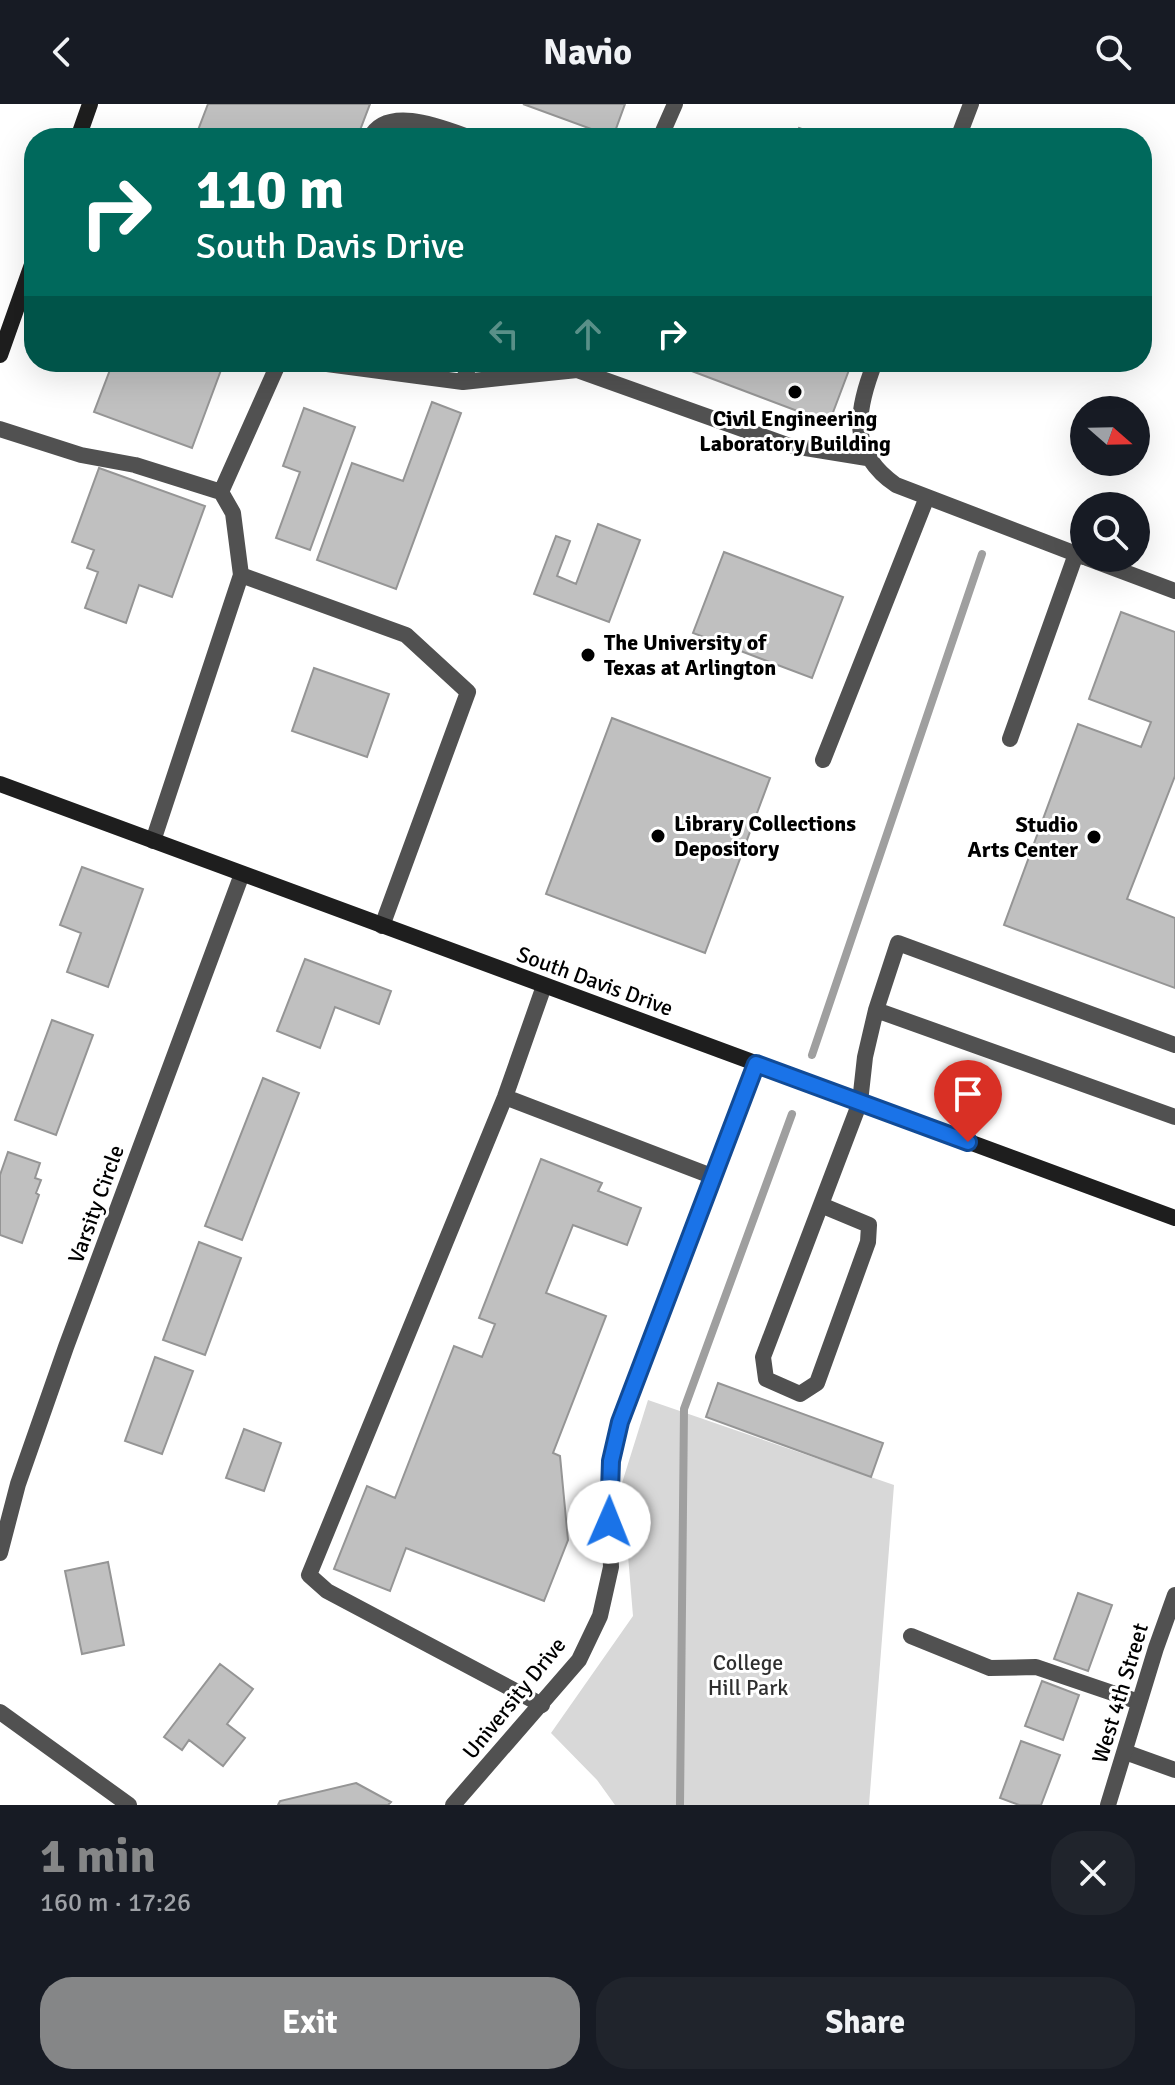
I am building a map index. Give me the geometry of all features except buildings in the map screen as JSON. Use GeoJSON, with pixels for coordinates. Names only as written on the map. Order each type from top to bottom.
{"type":"FeatureCollection","features":[{"type":"Feature","properties":{"kind":"street"},"geometry":{"type":"LineString","coordinates":[[82,128],[90,104]]}},
{"type":"Feature","properties":{"kind":"street"},"geometry":{"type":"LineString","coordinates":[[664,128],[675,104]]}},
{"type":"Feature","properties":{"kind":"street"},"geometry":{"type":"LineString","coordinates":[[962,128],[971,104]]}},
{"type":"Feature","properties":{"kind":"street"},"geometry":{"type":"LineString","coordinates":[[376,128],[389,120],[412,118],[442,128]]}},
{"type":"Feature","properties":{"kind":"street"},"geometry":{"type":"LineString","coordinates":[[0,355],[24,287]]}},
{"type":"Feature","properties":{"kind":"street"},"geometry":{"type":"LineString","coordinates":[[221,492],[275,372]]}},
{"type":"Feature","properties":{"kind":"street"},"geometry":{"type":"LineString","coordinates":[[388,372],[463,382],[535,372]]}},
{"type":"Feature","properties":{"kind":"street"},"geometry":{"type":"LineString","coordinates":[[463,382],[466,372]]}},
{"type":"Feature","properties":{"kind":"street"},"geometry":{"type":"LineString","coordinates":[[594,372],[787,445],[867,458]]}},
{"type":"Feature","properties":{"kind":"street"},"geometry":{"type":"LineString","coordinates":[[871,372],[864,390],[861,439],[867,458],[879,473],[896,485],[1070,551]]}},
{"type":"Feature","properties":{"kind":"street"},"geometry":{"type":"LineString","coordinates":[[0,429],[81,455],[135,465],[221,492],[233,513],[241,575],[153,841]]}},
{"type":"Feature","properties":{"kind":"street"},"geometry":{"type":"LineString","coordinates":[[823,760],[927,497]]}},
{"type":"Feature","properties":{"kind":"street"},"geometry":{"type":"LineString","coordinates":[[1010,739],[1076,572]]}},
{"type":"Feature","properties":{"kind":"street"},"geometry":{"type":"LineString","coordinates":[[1125,572],[1175,591]]}},
{"type":"Feature","properties":{"kind":"street"},"geometry":{"type":"LineString","coordinates":[[241,575],[406,635],[468,692],[382,926]]}},
{"type":"Feature","properties":{"kind":"street","name":"South Davis Drive"},"geometry":{"type":"LineString","coordinates":[[0,784],[1175,1218]]}},
{"type":"Feature","properties":{"kind":"street","name":"Varsity Circle"},"geometry":{"type":"LineString","coordinates":[[0,1553],[18,1484],[61,1361],[242,874]]}},
{"type":"Feature","properties":{"kind":"street"},"geometry":{"type":"LineString","coordinates":[[821,1205],[869,1225],[868,1242],[817,1383],[800,1394],[766,1379],[763,1357],[860,1102],[865,1057],[876,1010],[898,943],[1175,1045]]}},
{"type":"Feature","properties":{"kind":"street"},"geometry":{"type":"LineString","coordinates":[[542,1705],[327,1591],[309,1575],[505,1097],[544,986]]}},
{"type":"Feature","properties":{"kind":"street"},"geometry":{"type":"LineString","coordinates":[[876,1010],[1175,1117]]}},
{"type":"Feature","properties":{"kind":"street","name":"University Drive"},"geometry":{"type":"LineString","coordinates":[[453,1805],[579,1660],[600,1616],[611,1567],[608,1500],[611,1461],[620,1422],[756,1064]]}},
{"type":"Feature","properties":{"kind":"street"},"geometry":{"type":"LineString","coordinates":[[505,1097],[714,1177]]}},
{"type":"Feature","properties":{"kind":"street","name":"West 4th Street"},"geometry":{"type":"LineString","coordinates":[[1108,1805],[1175,1595]]}},
{"type":"Feature","properties":{"kind":"street"},"geometry":{"type":"LineString","coordinates":[[911,1636],[990,1668],[1036,1667],[1139,1702]]}},
{"type":"Feature","properties":{"kind":"street"},"geometry":{"type":"LineString","coordinates":[[0,1712],[129,1805]]}},
{"type":"Feature","properties":{"kind":"street"},"geometry":{"type":"LineString","coordinates":[[1125,1752],[1175,1770]]}},
{"type":"Feature","properties":{"kind":"green space","name":"College Hill Park"},"geometry":{"type":"Polygon","coordinates":[[[648,1400],[894,1485],[869,1805],[615,1805],[597,1780],[551,1733],[633,1616],[622,1483],[648,1400]]]}},
{"type":"Feature","properties":{"kind":"waterway"},"geometry":{"type":"LineString","coordinates":[[812,1055],[982,554]]}},
{"type":"Feature","properties":{"kind":"waterway"},"geometry":{"type":"LineString","coordinates":[[680,1805],[684,1409],[792,1114]]}},
{"type":"Feature","properties":{"kind":"place","name":"Civil Engineering Laboratory Building"},"geometry":{"type":"Point","coordinates":[795,392]}},
{"type":"Feature","properties":{"kind":"place","name":"The University of Texas at Arlington"},"geometry":{"type":"Point","coordinates":[588,655]}},
{"type":"Feature","properties":{"kind":"place","name":"Library Collections Depository"},"geometry":{"type":"Point","coordinates":[658,836]}},
{"type":"Feature","properties":{"kind":"place","name":"Studio Arts Center"},"geometry":{"type":"Point","coordinates":[1094,837]}},
{"type":"Feature","properties":{"kind":"route"},"geometry":{"type":"LineString","coordinates":[[609,1522],[611,1461],[620,1422],[756,1064],[968,1142]]}}]}
